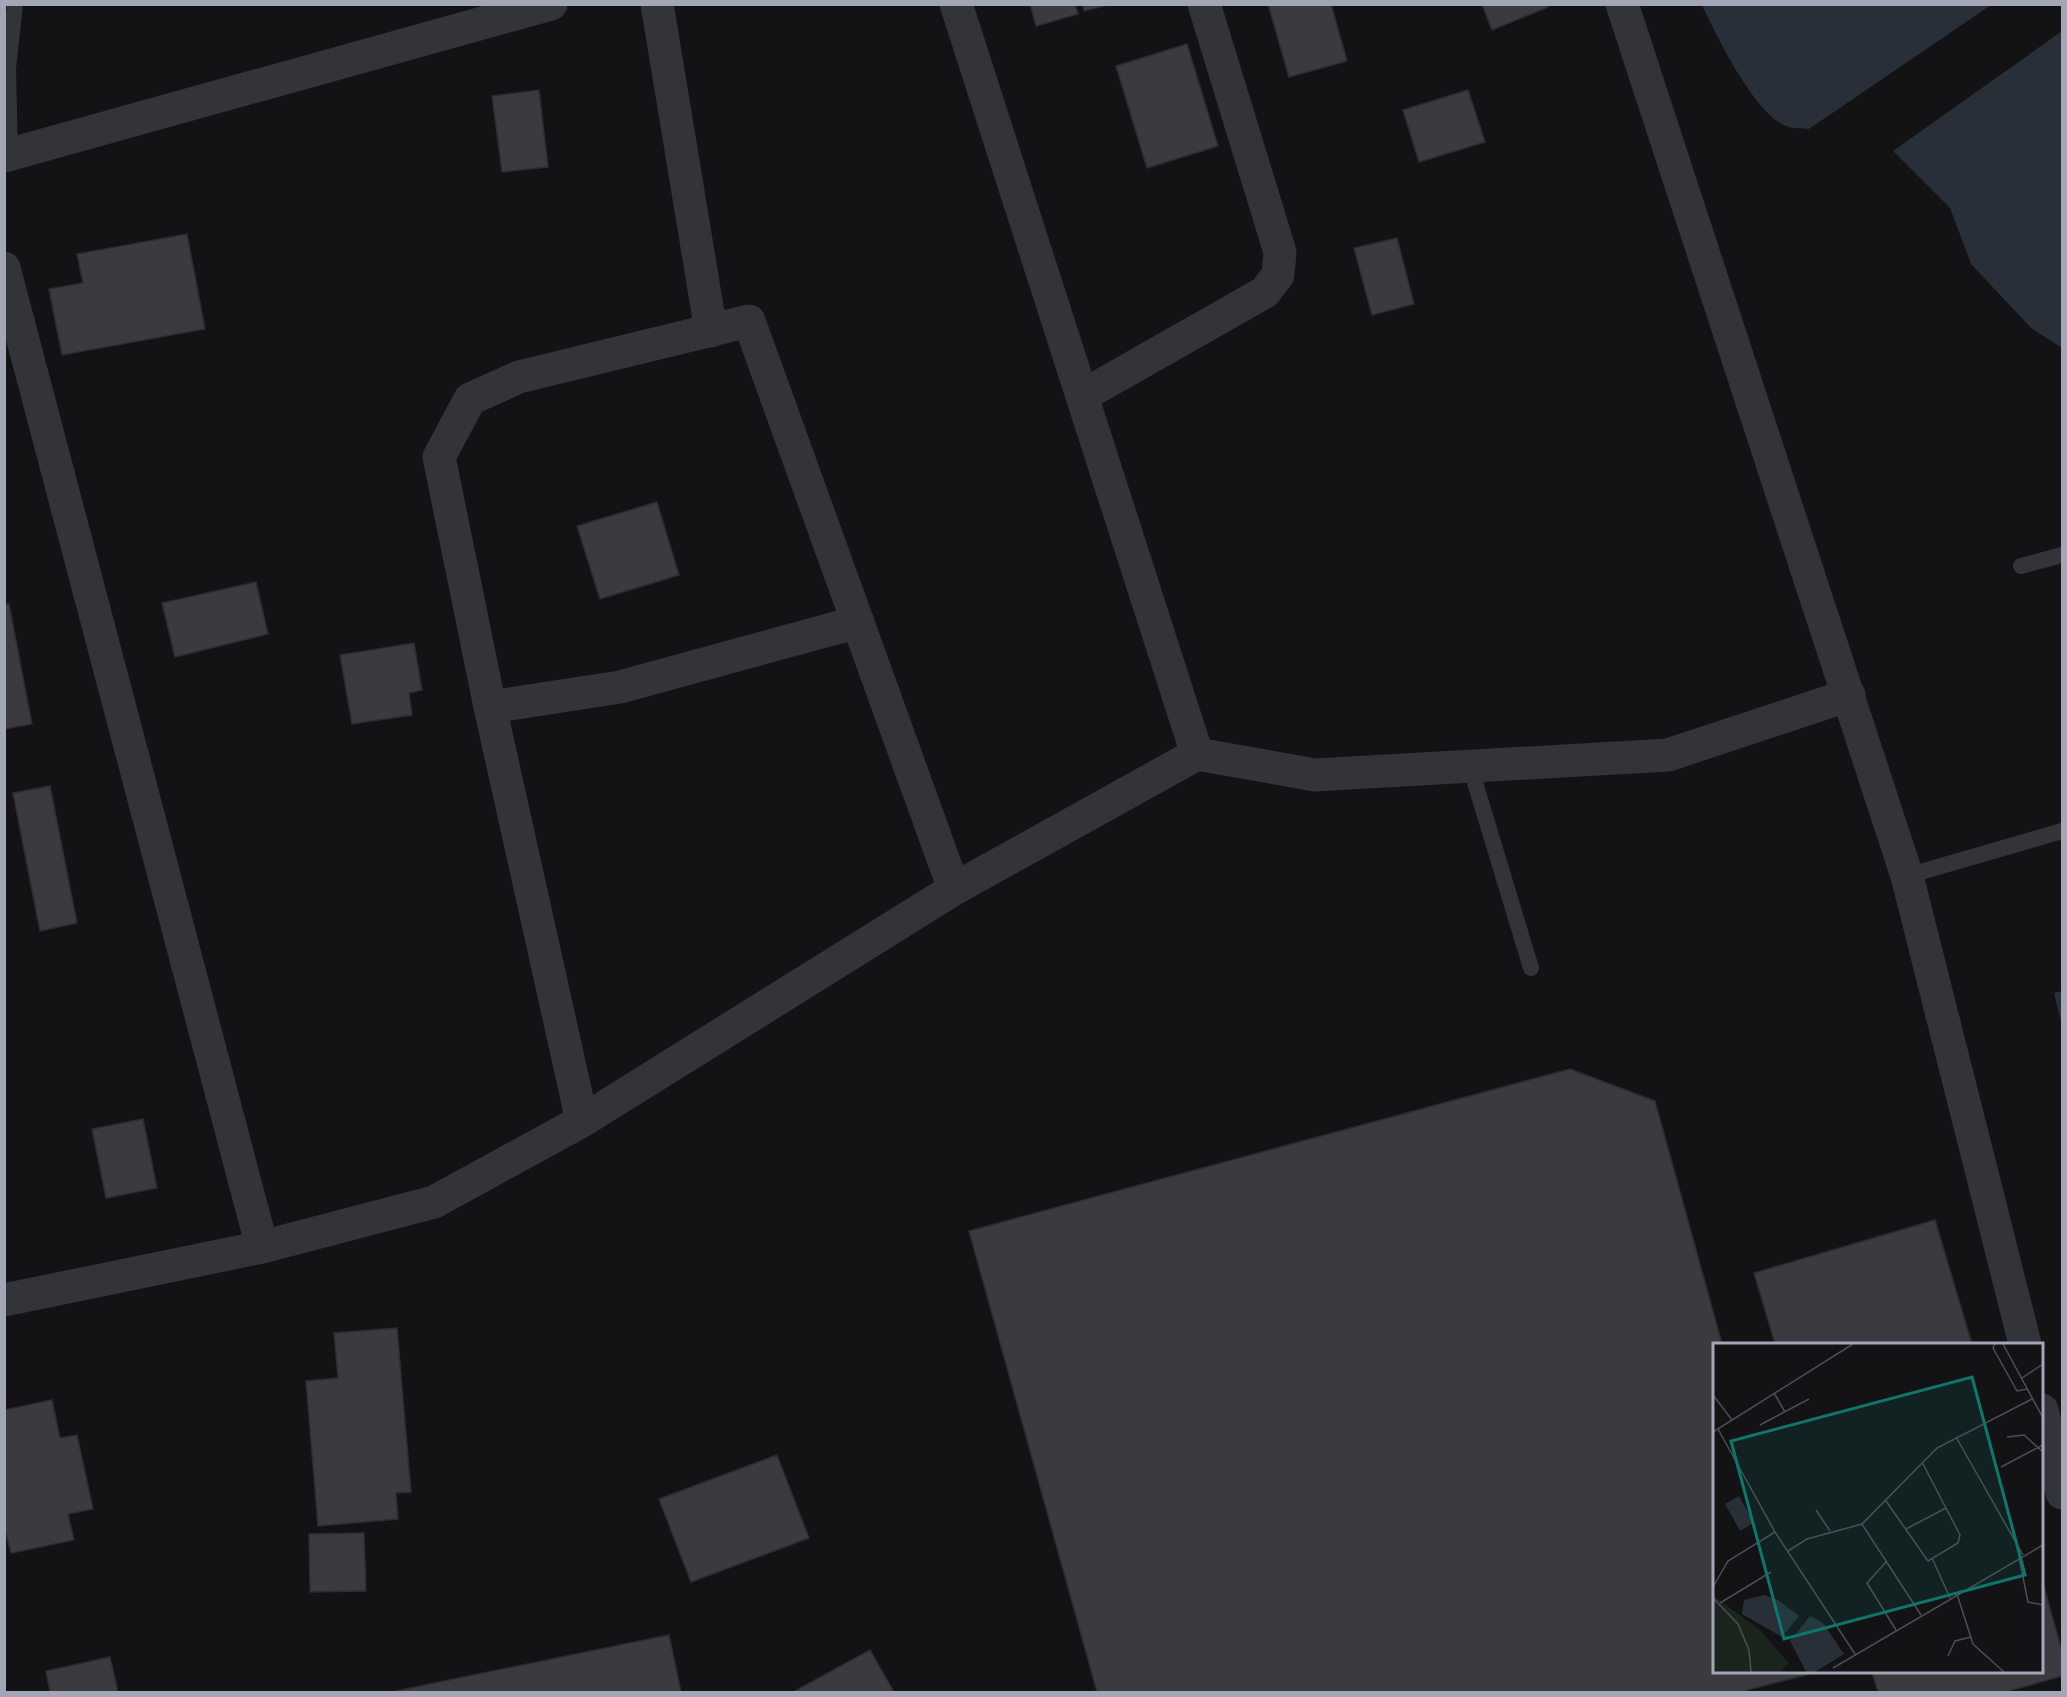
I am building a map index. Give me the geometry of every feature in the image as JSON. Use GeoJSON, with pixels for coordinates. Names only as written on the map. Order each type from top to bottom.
{"type":"FeatureCollection","features":[{"type":"Feature","properties":{"kind":"street"},"geometry":{"type":"LineString","coordinates":[[7,155],[551,4]]}},
{"type":"Feature","properties":{"kind":"street"},"geometry":{"type":"LineString","coordinates":[[657,4],[711,331]]}},
{"type":"Feature","properties":{"kind":"street"},"geometry":{"type":"LineString","coordinates":[[956,4],[1197,754]]}},
{"type":"Feature","properties":{"kind":"street"},"geometry":{"type":"LineString","coordinates":[[1082,396],[1265,292],[1278,275],[1280,252],[1204,4]]}},
{"type":"Feature","properties":{"kind":"street"},"geometry":{"type":"LineString","coordinates":[[1622,4],[1907,876],[2025,1343]]}},
{"type":"Feature","properties":{"kind":"street"},"geometry":{"type":"LineString","coordinates":[[4,268],[262,1247]]}},
{"type":"Feature","properties":{"kind":"street"},"geometry":{"type":"LineString","coordinates":[[582,1121],[490,707],[439,457],[470,399],[519,377],[749,321],[954,889]]}},
{"type":"Feature","properties":{"kind":"street"},"geometry":{"type":"LineString","coordinates":[[490,707],[620,687],[858,621]]}},
{"type":"Feature","properties":{"kind":"street"},"geometry":{"type":"LineString","coordinates":[[4,1300],[262,1247],[434,1202],[582,1121],[954,889],[1197,754],[1315,775],[1668,755],[1849,695]]}},
{"type":"Feature","properties":{"kind":"street"},"geometry":{"type":"LineString","coordinates":[[2043,1414],[2062,1493]]}},
{"type":"Feature","properties":{"kind":"lane"},"geometry":{"type":"LineString","coordinates":[[7,155],[8,69],[15,4]]}},
{"type":"Feature","properties":{"kind":"lane"},"geometry":{"type":"LineString","coordinates":[[2021,566],[2062,555]]}},
{"type":"Feature","properties":{"kind":"lane"},"geometry":{"type":"LineString","coordinates":[[1470,766],[1531,968]]}},
{"type":"Feature","properties":{"kind":"lane"},"geometry":{"type":"LineString","coordinates":[[1907,876],[2062,831]]}},
{"type":"Feature","properties":{"kind":"shaded area"},"geometry":{"type":"Polygon","coordinates":[[[1702,5],[1991,5],[1809,129],[1786,126],[1761,106],[1737,72],[1702,5]]]}},
{"type":"Feature","properties":{"kind":"shaded area"},"geometry":{"type":"Polygon","coordinates":[[[2062,31],[2062,348],[2031,328],[1971,264],[1950,208],[1893,151],[2062,31]]]}},
{"type":"Feature","properties":{"kind":"shaded area"},"geometry":{"type":"Polygon","coordinates":[[[2062,991],[2062,1026],[2054,993],[2062,991]]]}},
{"type":"Feature","properties":{"kind":"building"},"geometry":{"type":"Polygon","coordinates":[[[1030,4],[1075,4],[1078,14],[1036,26],[1030,4]]]}},
{"type":"Feature","properties":{"kind":"building"},"geometry":{"type":"Polygon","coordinates":[[[1083,4],[1112,4],[1084,11],[1083,4]]]}},
{"type":"Feature","properties":{"kind":"building"},"geometry":{"type":"Polygon","coordinates":[[[1268,4],[1331,4],[1347,61],[1289,77],[1268,4]]]}},
{"type":"Feature","properties":{"kind":"building"},"geometry":{"type":"Polygon","coordinates":[[[1482,4],[1547,4],[1548,7],[1492,30],[1482,4]]]}},
{"type":"Feature","properties":{"kind":"building"},"geometry":{"type":"Polygon","coordinates":[[[1187,44],[1218,146],[1147,168],[1116,66],[1187,44]]]}},
{"type":"Feature","properties":{"kind":"building"},"geometry":{"type":"Polygon","coordinates":[[[539,90],[548,167],[502,172],[492,96],[539,90]]]}},
{"type":"Feature","properties":{"kind":"building"},"geometry":{"type":"Polygon","coordinates":[[[1468,90],[1485,142],[1419,162],[1403,110],[1468,90]]]}},
{"type":"Feature","properties":{"kind":"building"},"geometry":{"type":"Polygon","coordinates":[[[187,234],[205,329],[62,355],[49,289],[83,283],[77,254],[187,234]]]}},
{"type":"Feature","properties":{"kind":"building"},"geometry":{"type":"Polygon","coordinates":[[[1397,238],[1414,304],[1372,315],[1354,248],[1397,238]]]}},
{"type":"Feature","properties":{"kind":"building"},"geometry":{"type":"Polygon","coordinates":[[[657,502],[679,575],[600,599],[577,526],[657,502]]]}},
{"type":"Feature","properties":{"kind":"building"},"geometry":{"type":"Polygon","coordinates":[[[256,582],[268,634],[175,657],[162,603],[256,582]]]}},
{"type":"Feature","properties":{"kind":"building"},"geometry":{"type":"Polygon","coordinates":[[[4,604],[9,604],[32,724],[4,729],[4,604]]]}},
{"type":"Feature","properties":{"kind":"building"},"geometry":{"type":"Polygon","coordinates":[[[414,643],[422,690],[409,693],[412,715],[352,724],[340,655],[414,643]]]}},
{"type":"Feature","properties":{"kind":"building"},"geometry":{"type":"Polygon","coordinates":[[[50,786],[77,923],[40,931],[13,793],[50,786]]]}},
{"type":"Feature","properties":{"kind":"building"},"geometry":{"type":"Polygon","coordinates":[[[1570,1069],[1655,1101],[1722,1343],[1713,1343],[1713,1673],[1813,1673],[1740,1692],[1097,1692],[969,1231],[1570,1069]]]}},
{"type":"Feature","properties":{"kind":"building"},"geometry":{"type":"Polygon","coordinates":[[[143,1119],[157,1188],[106,1198],[92,1129],[143,1119]]]}},
{"type":"Feature","properties":{"kind":"building"},"geometry":{"type":"Polygon","coordinates":[[[1935,1220],[1972,1343],[1775,1343],[1754,1273],[1935,1220]]]}},
{"type":"Feature","properties":{"kind":"building"},"geometry":{"type":"Polygon","coordinates":[[[397,1328],[411,1492],[396,1493],[398,1519],[318,1526],[306,1381],[338,1378],[334,1333],[397,1328]]]}},
{"type":"Feature","properties":{"kind":"building"},"geometry":{"type":"Polygon","coordinates":[[[52,1400],[60,1438],[77,1435],[93,1509],[68,1514],[74,1540],[11,1553],[4,1526],[4,1410],[52,1400]]]}},
{"type":"Feature","properties":{"kind":"building"},"geometry":{"type":"Polygon","coordinates":[[[777,1455],[809,1538],[691,1582],[659,1499],[777,1455]]]}},
{"type":"Feature","properties":{"kind":"building"},"geometry":{"type":"Polygon","coordinates":[[[364,1533],[366,1591],[310,1592],[309,1534],[364,1533]]]}},
{"type":"Feature","properties":{"kind":"building"},"geometry":{"type":"Polygon","coordinates":[[[2043,1584],[2062,1651],[2062,1676],[2005,1692],[1878,1692],[1872,1673],[2043,1673],[2043,1584]]]}},
{"type":"Feature","properties":{"kind":"building"},"geometry":{"type":"Polygon","coordinates":[[[669,1635],[681,1692],[391,1692],[669,1635]]]}},
{"type":"Feature","properties":{"kind":"building"},"geometry":{"type":"Polygon","coordinates":[[[870,1650],[894,1692],[793,1692],[870,1650]]]}},
{"type":"Feature","properties":{"kind":"building"},"geometry":{"type":"Polygon","coordinates":[[[110,1657],[118,1692],[50,1692],[46,1671],[110,1657]]]}}]}
